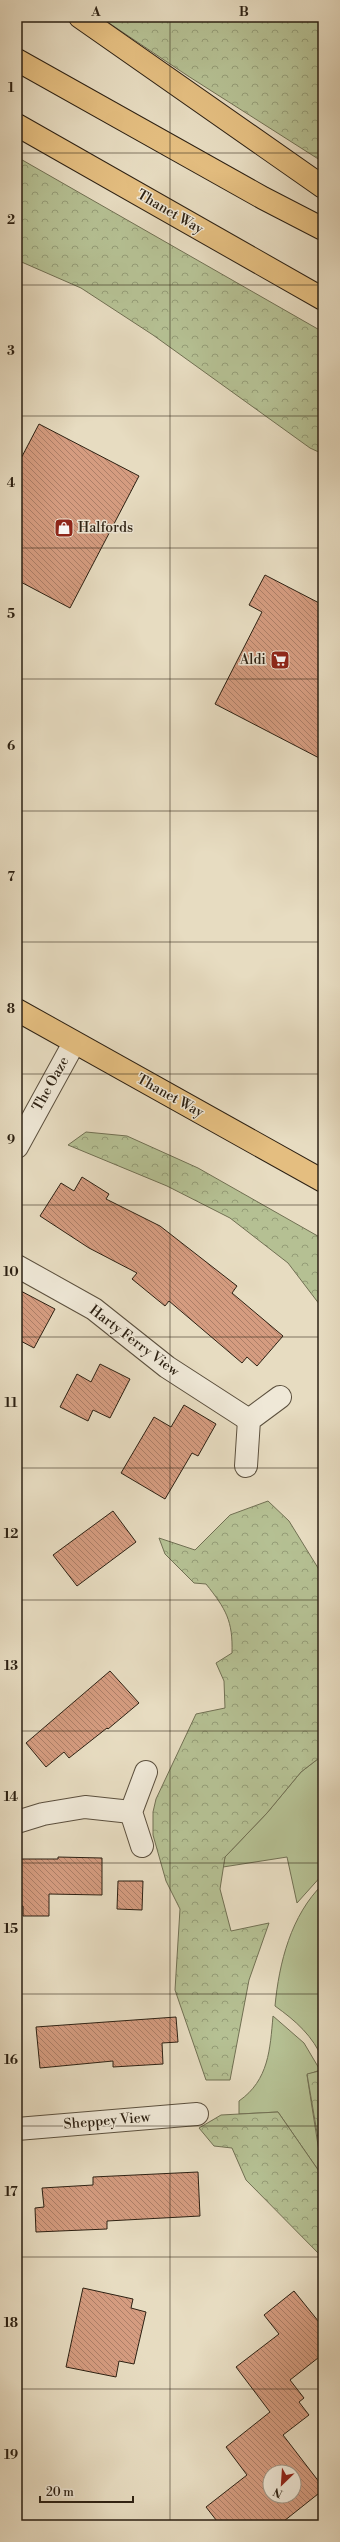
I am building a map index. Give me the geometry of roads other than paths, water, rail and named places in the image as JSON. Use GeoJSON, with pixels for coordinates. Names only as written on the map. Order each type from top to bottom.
{"type":"FeatureCollection","features":[{"type":"Feature","properties":{"kind":"main road"},"geometry":{"type":"LineString","coordinates":[[80,17],[323,187]]}},
{"type":"Feature","properties":{"kind":"main road"},"geometry":{"type":"LineString","coordinates":[[17,60],[263,198],[323,229]]}},
{"type":"Feature","properties":{"kind":"main road","name":"Thanet Way"},"geometry":{"type":"LineString","coordinates":[[17,126],[323,299]]}},
{"type":"Feature","properties":{"kind":"main road","name":"Thanet Way"},"geometry":{"type":"LineString","coordinates":[[17,1010],[323,1181]]}},
{"type":"Feature","properties":{"kind":"street","name":"The Oaze"},"geometry":{"type":"LineString","coordinates":[[17,1147],[74,1043]]}},
{"type":"Feature","properties":{"kind":"street","name":"Harty Ferry View"},"geometry":{"type":"LineString","coordinates":[[17,1266],[94,1310],[168,1368],[248,1420]]}},
{"type":"Feature","properties":{"kind":"street"},"geometry":{"type":"LineString","coordinates":[[246,1466],[248,1420],[280,1397]]}},
{"type":"Feature","properties":{"kind":"street"},"geometry":{"type":"LineString","coordinates":[[142,1846],[131,1812],[146,1772]]}},
{"type":"Feature","properties":{"kind":"street"},"geometry":{"type":"LineString","coordinates":[[17,1822],[43,1814],[85,1807],[131,1812]]}},
{"type":"Feature","properties":{"kind":"street","name":"Sheppey View"},"geometry":{"type":"LineString","coordinates":[[17,2129],[197,2114]]}},
{"type":"Feature","properties":{"kind":"place","name":"Halfords"},"geometry":{"type":"Point","coordinates":[64,528]}},
{"type":"Feature","properties":{"kind":"place","name":"Aldi"},"geometry":{"type":"Point","coordinates":[280,660]}}]}
